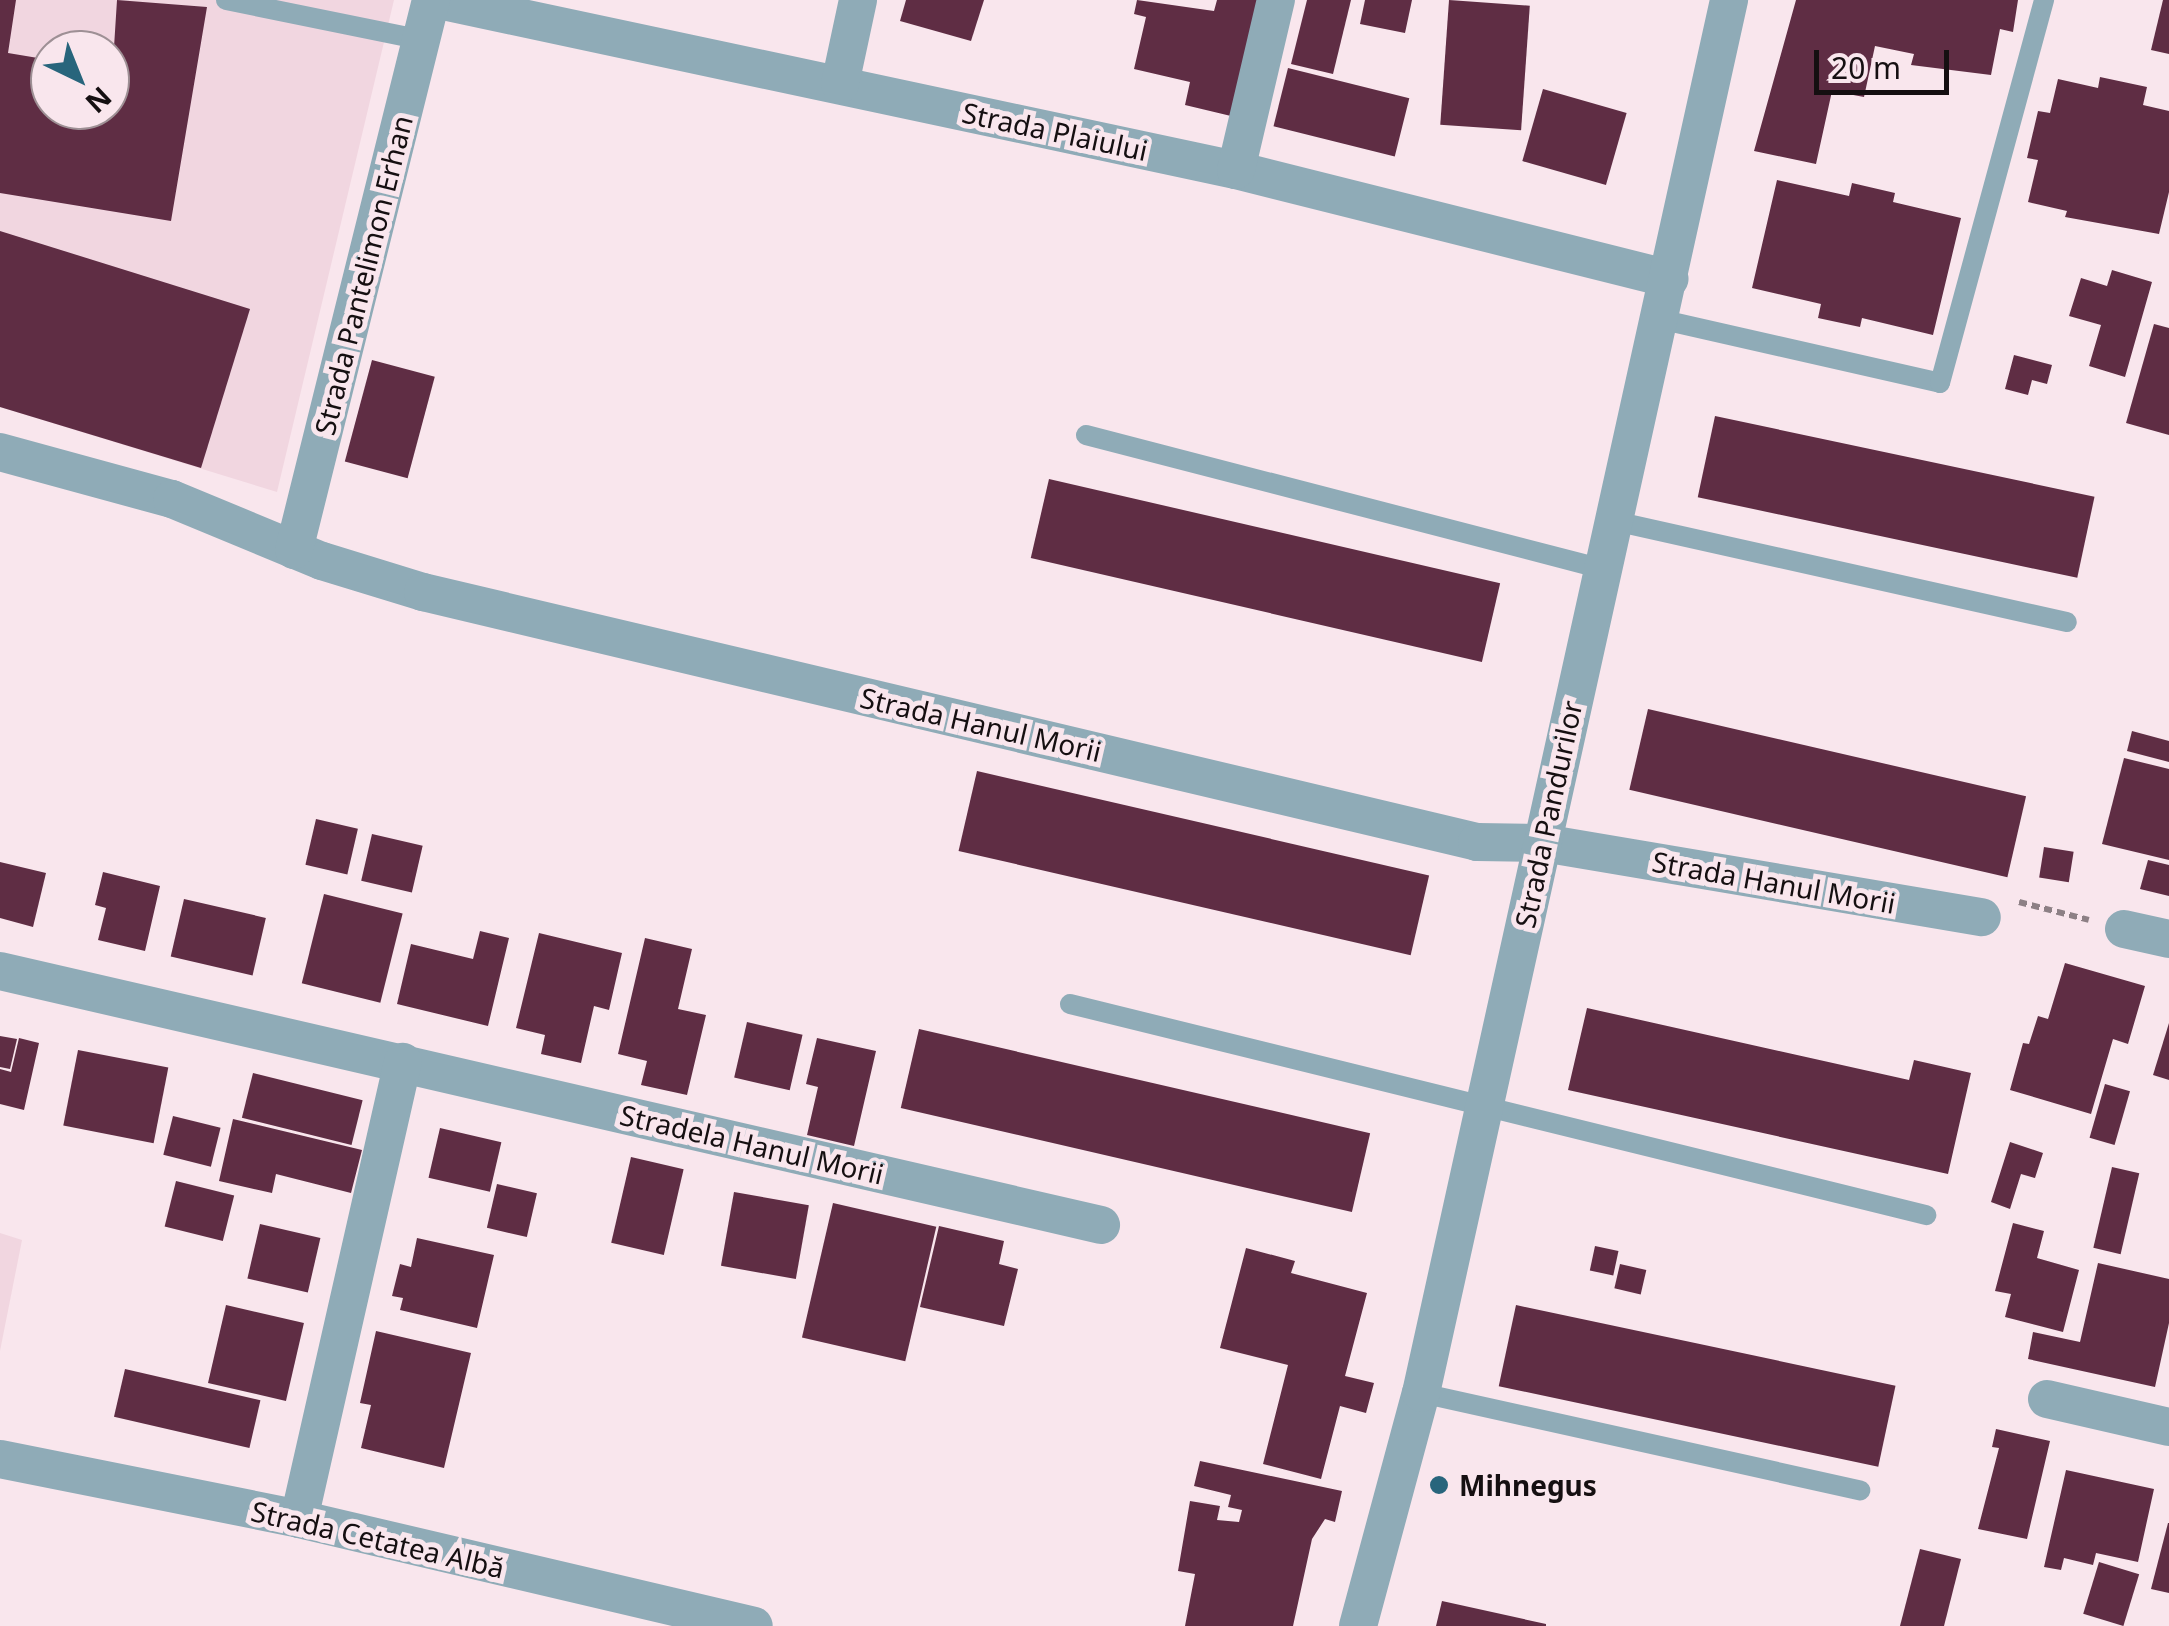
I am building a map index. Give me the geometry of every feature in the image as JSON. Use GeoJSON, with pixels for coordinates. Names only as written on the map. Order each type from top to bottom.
{"type":"FeatureCollection","features":[{"type":"Feature","properties":{"kind":"street","name":"Strada Pantelimon Erhan"},"geometry":{"type":"LineString","coordinates":[[294,550],[434,0]]}},
{"type":"Feature","properties":{"kind":"street","name":"Strada Plaiului"},"geometry":{"type":"LineString","coordinates":[[434,0],[1236,170],[1669,279]]}},
{"type":"Feature","properties":{"kind":"street"},"geometry":{"type":"LineString","coordinates":[[840,84],[858,0]]}},
{"type":"Feature","properties":{"kind":"street"},"geometry":{"type":"LineString","coordinates":[[1236,170],[1276,0]]}},
{"type":"Feature","properties":{"kind":"street","name":"Strada Pandurilor"},"geometry":{"type":"LineString","coordinates":[[1358,1626],[1421,1394],[1599,568],[1660,319],[1728,0]]}},
{"type":"Feature","properties":{"kind":"street","name":"Strada Hanul Morii"},"geometry":{"type":"LineString","coordinates":[[0,452],[172,498],[294,550],[422,592],[1477,842],[1543,842],[1982,916]]}},
{"type":"Feature","properties":{"kind":"street"},"geometry":{"type":"LineString","coordinates":[[2124,929],[2169,939]]}},
{"type":"Feature","properties":{"kind":"street","name":"Stradela Hanul Morii"},"geometry":{"type":"LineString","coordinates":[[0,971],[1100,1225]]}},
{"type":"Feature","properties":{"kind":"street"},"geometry":{"type":"LineString","coordinates":[[299,1519],[403,1062]]}},
{"type":"Feature","properties":{"kind":"street"},"geometry":{"type":"LineString","coordinates":[[2048,1399],[2169,1426]]}},
{"type":"Feature","properties":{"kind":"street","name":"Strada Cetatea Albă"},"geometry":{"type":"LineString","coordinates":[[0,1460],[299,1519],[754,1626]]}},
{"type":"Feature","properties":{"kind":"lane"},"geometry":{"type":"LineString","coordinates":[[226,0],[422,40]]}},
{"type":"Feature","properties":{"kind":"lane"},"geometry":{"type":"LineString","coordinates":[[1660,319],[1940,383],[2044,0]]}},
{"type":"Feature","properties":{"kind":"lane"},"geometry":{"type":"LineString","coordinates":[[1086,435],[1599,568]]}},
{"type":"Feature","properties":{"kind":"lane"},"geometry":{"type":"LineString","coordinates":[[1610,520],[2067,622]]}},
{"type":"Feature","properties":{"kind":"lane"},"geometry":{"type":"LineString","coordinates":[[1070,1004],[1485,1102],[1926,1215]]}},
{"type":"Feature","properties":{"kind":"lane"},"geometry":{"type":"LineString","coordinates":[[1421,1394],[1860,1490]]}},
{"type":"Feature","properties":{"kind":"path"},"geometry":{"type":"LineString","coordinates":[[1982,916],[1999,897],[2124,929]]}},
{"type":"Feature","properties":{"kind":"shaded area"},"geometry":{"type":"Polygon","coordinates":[[[0,0],[394,0],[277,492],[0,407],[0,0]]]}},
{"type":"Feature","properties":{"kind":"shaded area"},"geometry":{"type":"Polygon","coordinates":[[[0,1233],[22,1240],[0,1351],[0,1233]]]}},
{"type":"Feature","properties":{"kind":"building"},"geometry":{"type":"Polygon","coordinates":[[[0,0],[16,0],[8,53],[30,57],[30,130],[130,130],[130,30],[115,30],[117,0],[207,7],[171,221],[0,193],[0,0]]]}},
{"type":"Feature","properties":{"kind":"building"},"geometry":{"type":"Polygon","coordinates":[[[906,0],[984,0],[971,41],[900,21],[906,0]]]}},
{"type":"Feature","properties":{"kind":"building"},"geometry":{"type":"Polygon","coordinates":[[[1137,0],[1214,11],[1217,0],[1258,0],[1231,116],[1185,105],[1190,82],[1134,69],[1146,17],[1134,14],[1137,0]]]}},
{"type":"Feature","properties":{"kind":"building"},"geometry":{"type":"Polygon","coordinates":[[[1307,0],[1351,0],[1333,74],[1291,64],[1307,0]]]}},
{"type":"Feature","properties":{"kind":"building"},"geometry":{"type":"Polygon","coordinates":[[[1365,0],[1412,0],[1405,33],[1360,24],[1365,0]]]}},
{"type":"Feature","properties":{"kind":"building"},"geometry":{"type":"Polygon","coordinates":[[[1449,0],[1530,6],[1521,130],[1440,125],[1449,0]]]}},
{"type":"Feature","properties":{"kind":"building"},"geometry":{"type":"Polygon","coordinates":[[[1796,0],[2018,0],[2013,32],[2000,29],[1991,75],[1911,65],[1914,54],[1875,46],[1864,97],[1832,91],[1816,164],[1754,151],[1796,0]]]}},
{"type":"Feature","properties":{"kind":"building"},"geometry":{"type":"Polygon","coordinates":[[[2163,0],[2169,0],[2169,54],[2151,50],[2163,0]]]}},
{"type":"Feature","properties":{"kind":"building"},"geometry":{"type":"Polygon","coordinates":[[[1288,68],[1409,98],[1395,156],[1273,126],[1288,68]]]}},
{"type":"Feature","properties":{"kind":"building"},"geometry":{"type":"Polygon","coordinates":[[[2100,77],[2147,87],[2143,105],[2169,111],[2169,192],[2159,234],[2065,217],[2067,211],[2028,202],[2038,160],[2027,158],[2038,111],[2050,113],[2058,79],[2098,88],[2100,77]]]}},
{"type":"Feature","properties":{"kind":"building"},"geometry":{"type":"Polygon","coordinates":[[[1543,89],[1627,113],[1606,185],[1522,161],[1543,89]]]}},
{"type":"Feature","properties":{"kind":"building"},"geometry":{"type":"Polygon","coordinates":[[[1777,180],[1849,196],[1852,183],[1895,193],[1893,202],[1961,218],[1933,335],[1862,318],[1860,327],[1818,318],[1821,304],[1752,288],[1777,180]]]}},
{"type":"Feature","properties":{"kind":"building"},"geometry":{"type":"Polygon","coordinates":[[[0,231],[250,309],[201,468],[0,407],[0,231]]]}},
{"type":"Feature","properties":{"kind":"building"},"geometry":{"type":"Polygon","coordinates":[[[2112,270],[2152,282],[2125,377],[2089,366],[2101,325],[2069,316],[2081,278],[2107,286],[2112,270]]]}},
{"type":"Feature","properties":{"kind":"building"},"geometry":{"type":"Polygon","coordinates":[[[2154,324],[2169,328],[2169,435],[2126,423],[2154,324]]]}},
{"type":"Feature","properties":{"kind":"building"},"geometry":{"type":"Polygon","coordinates":[[[2014,355],[2052,365],[2047,384],[2032,380],[2028,395],[2005,389],[2014,355]]]}},
{"type":"Feature","properties":{"kind":"building"},"geometry":{"type":"Polygon","coordinates":[[[372,360],[435,377],[408,478],[345,461],[372,360]]]}},
{"type":"Feature","properties":{"kind":"building"},"geometry":{"type":"Polygon","coordinates":[[[1715,416],[2095,497],[2077,578],[1698,497],[1715,416]]]}},
{"type":"Feature","properties":{"kind":"building"},"geometry":{"type":"Polygon","coordinates":[[[1049,479],[1500,583],[1482,662],[1031,558],[1049,479]]]}},
{"type":"Feature","properties":{"kind":"building"},"geometry":{"type":"Polygon","coordinates":[[[1648,709],[2026,796],[2007,877],[1629,790],[1648,709]]]}},
{"type":"Feature","properties":{"kind":"building"},"geometry":{"type":"Polygon","coordinates":[[[2132,731],[2169,741],[2169,762],[2127,751],[2132,731]]]}},
{"type":"Feature","properties":{"kind":"building"},"geometry":{"type":"Polygon","coordinates":[[[2124,758],[2169,769],[2169,860],[2102,844],[2124,758]]]}},
{"type":"Feature","properties":{"kind":"building"},"geometry":{"type":"Polygon","coordinates":[[[977,771],[1429,875],[1411,955],[959,851],[977,771]]]}},
{"type":"Feature","properties":{"kind":"building"},"geometry":{"type":"Polygon","coordinates":[[[316,819],[358,829],[347,874],[305,865],[316,819]]]}},
{"type":"Feature","properties":{"kind":"building"},"geometry":{"type":"Polygon","coordinates":[[[372,834],[423,846],[412,892],[361,881],[372,834]]]}},
{"type":"Feature","properties":{"kind":"building"},"geometry":{"type":"Polygon","coordinates":[[[2044,847],[2074,852],[2069,882],[2039,878],[2044,847]]]}},
{"type":"Feature","properties":{"kind":"building"},"geometry":{"type":"Polygon","coordinates":[[[2148,860],[2169,865],[2169,896],[2140,889],[2148,860]]]}},
{"type":"Feature","properties":{"kind":"building"},"geometry":{"type":"Polygon","coordinates":[[[0,862],[46,873],[33,927],[0,918],[0,862]]]}},
{"type":"Feature","properties":{"kind":"building"},"geometry":{"type":"Polygon","coordinates":[[[103,872],[160,886],[145,951],[98,940],[106,908],[95,905],[103,872]]]}},
{"type":"Feature","properties":{"kind":"building"},"geometry":{"type":"Polygon","coordinates":[[[324,894],[403,914],[380,1003],[302,983],[324,894]]]}},
{"type":"Feature","properties":{"kind":"building"},"geometry":{"type":"Polygon","coordinates":[[[184,899],[266,918],[253,975],[171,956],[184,899]]]}},
{"type":"Feature","properties":{"kind":"building"},"geometry":{"type":"Polygon","coordinates":[[[480,931],[509,938],[488,1026],[397,1004],[411,944],[473,959],[480,931]]]}},
{"type":"Feature","properties":{"kind":"building"},"geometry":{"type":"Polygon","coordinates":[[[539,933],[622,953],[609,1010],[594,1006],[581,1063],[541,1054],[545,1035],[516,1028],[539,933]]]}},
{"type":"Feature","properties":{"kind":"building"},"geometry":{"type":"Polygon","coordinates":[[[645,938],[692,949],[678,1009],[706,1015],[687,1095],[641,1085],[647,1061],[618,1054],[645,938]]]}},
{"type":"Feature","properties":{"kind":"building"},"geometry":{"type":"Polygon","coordinates":[[[2065,963],[2145,986],[2128,1044],[2113,1039],[2091,1114],[2010,1090],[2023,1043],[2029,1044],[2038,1016],[2048,1019],[2065,963]]]}},
{"type":"Feature","properties":{"kind":"building"},"geometry":{"type":"Polygon","coordinates":[[[1587,1008],[1909,1080],[1914,1060],[1971,1073],[1948,1174],[1568,1090],[1587,1008]]]}},
{"type":"Feature","properties":{"kind":"building"},"geometry":{"type":"Polygon","coordinates":[[[747,1022],[803,1035],[790,1090],[734,1078],[747,1022]]]}},
{"type":"Feature","properties":{"kind":"building"},"geometry":{"type":"Polygon","coordinates":[[[2169,1023],[2169,1080],[2153,1075],[2169,1023]]]}},
{"type":"Feature","properties":{"kind":"building"},"geometry":{"type":"Polygon","coordinates":[[[919,1029],[1370,1133],[1352,1212],[901,1108],[919,1029]]]}},
{"type":"Feature","properties":{"kind":"building"},"geometry":{"type":"Polygon","coordinates":[[[0,1036],[17,1039],[10,1069],[0,1067],[0,1036]]]}},
{"type":"Feature","properties":{"kind":"building"},"geometry":{"type":"Polygon","coordinates":[[[19,1038],[39,1043],[24,1110],[0,1104],[0,1069],[11,1072],[19,1038]]]}},
{"type":"Feature","properties":{"kind":"building"},"geometry":{"type":"Polygon","coordinates":[[[817,1038],[876,1051],[854,1146],[807,1135],[818,1087],[806,1084],[817,1038]]]}},
{"type":"Feature","properties":{"kind":"building"},"geometry":{"type":"Polygon","coordinates":[[[78,1050],[168,1068],[154,1143],[63,1126],[78,1050]]]}},
{"type":"Feature","properties":{"kind":"building"},"geometry":{"type":"Polygon","coordinates":[[[253,1073],[363,1100],[352,1145],[242,1118],[253,1073]]]}},
{"type":"Feature","properties":{"kind":"building"},"geometry":{"type":"Polygon","coordinates":[[[2105,1084],[2130,1091],[2115,1145],[2090,1138],[2105,1084]]]}},
{"type":"Feature","properties":{"kind":"building"},"geometry":{"type":"Polygon","coordinates":[[[173,1116],[221,1128],[211,1167],[163,1155],[173,1116]]]}},
{"type":"Feature","properties":{"kind":"building"},"geometry":{"type":"Polygon","coordinates":[[[233,1119],[362,1150],[351,1193],[276,1174],[272,1193],[219,1181],[233,1119]]]}},
{"type":"Feature","properties":{"kind":"building"},"geometry":{"type":"Polygon","coordinates":[[[440,1128],[501,1142],[490,1192],[429,1178],[440,1128]]]}},
{"type":"Feature","properties":{"kind":"building"},"geometry":{"type":"Polygon","coordinates":[[[2010,1142],[2043,1153],[2035,1178],[2021,1174],[2010,1209],[1991,1202],[2010,1142]]]}},
{"type":"Feature","properties":{"kind":"building"},"geometry":{"type":"Polygon","coordinates":[[[631,1157],[684,1169],[664,1255],[611,1243],[631,1157]]]}},
{"type":"Feature","properties":{"kind":"building"},"geometry":{"type":"Polygon","coordinates":[[[2112,1167],[2139,1173],[2121,1254],[2093,1248],[2112,1167]]]}},
{"type":"Feature","properties":{"kind":"building"},"geometry":{"type":"Polygon","coordinates":[[[176,1181],[234,1196],[223,1241],[165,1227],[176,1181]]]}},
{"type":"Feature","properties":{"kind":"building"},"geometry":{"type":"Polygon","coordinates":[[[497,1184],[537,1193],[527,1237],[487,1228],[497,1184]]]}},
{"type":"Feature","properties":{"kind":"building"},"geometry":{"type":"Polygon","coordinates":[[[734,1192],[809,1205],[796,1279],[721,1266],[734,1192]]]}},
{"type":"Feature","properties":{"kind":"building"},"geometry":{"type":"Polygon","coordinates":[[[833,1203],[936,1227],[905,1361],[802,1337],[833,1203]]]}},
{"type":"Feature","properties":{"kind":"building"},"geometry":{"type":"Polygon","coordinates":[[[2013,1223],[2044,1231],[2037,1258],[2079,1270],[2063,1332],[2005,1317],[2011,1294],[1995,1291],[2013,1223]]]}},
{"type":"Feature","properties":{"kind":"building"},"geometry":{"type":"Polygon","coordinates":[[[260,1224],[320,1238],[308,1293],[247,1279],[260,1224]]]}},
{"type":"Feature","properties":{"kind":"building"},"geometry":{"type":"Polygon","coordinates":[[[939,1226],[1004,1241],[999,1264],[1018,1269],[1004,1326],[920,1307],[939,1226]]]}},
{"type":"Feature","properties":{"kind":"building"},"geometry":{"type":"Polygon","coordinates":[[[417,1238],[494,1255],[477,1328],[400,1310],[403,1298],[392,1296],[400,1264],[411,1267],[417,1238]]]}},
{"type":"Feature","properties":{"kind":"building"},"geometry":{"type":"Polygon","coordinates":[[[1595,1246],[1618,1251],[1613,1275],[1590,1270],[1595,1246]]]}},
{"type":"Feature","properties":{"kind":"building"},"geometry":{"type":"Polygon","coordinates":[[[1246,1248],[1295,1261],[1291,1273],[1367,1293],[1345,1376],[1374,1383],[1366,1413],[1340,1406],[1321,1479],[1263,1464],[1288,1365],[1220,1348],[1246,1248]]]}},
{"type":"Feature","properties":{"kind":"building"},"geometry":{"type":"Polygon","coordinates":[[[2098,1263],[2169,1279],[2169,1323],[2155,1387],[2028,1359],[2033,1332],[2080,1342],[2098,1263]]]}},
{"type":"Feature","properties":{"kind":"building"},"geometry":{"type":"Polygon","coordinates":[[[1620,1264],[1646,1270],[1641,1294],[1614,1288],[1620,1264]]]}},
{"type":"Feature","properties":{"kind":"building"},"geometry":{"type":"Polygon","coordinates":[[[226,1305],[304,1323],[286,1401],[208,1383],[226,1305]]]}},
{"type":"Feature","properties":{"kind":"building"},"geometry":{"type":"Polygon","coordinates":[[[1516,1305],[1896,1386],[1878,1467],[1499,1386],[1516,1305]]]}},
{"type":"Feature","properties":{"kind":"building"},"geometry":{"type":"Polygon","coordinates":[[[376,1331],[471,1353],[444,1468],[361,1448],[371,1405],[360,1403],[376,1331]]]}},
{"type":"Feature","properties":{"kind":"building"},"geometry":{"type":"Polygon","coordinates":[[[125,1369],[260,1400],[249,1448],[114,1417],[125,1369]]]}},
{"type":"Feature","properties":{"kind":"building"},"geometry":{"type":"Polygon","coordinates":[[[1996,1429],[2050,1441],[2027,1539],[1978,1529],[1999,1448],[1992,1447],[1996,1429]]]}},
{"type":"Feature","properties":{"kind":"building"},"geometry":{"type":"Polygon","coordinates":[[[1200,1461],[1342,1491],[1335,1522],[1325,1519],[1312,1539],[1293,1626],[1185,1626],[1195,1574],[1178,1571],[1190,1501],[1220,1506],[1217,1520],[1239,1522],[1242,1510],[1228,1507],[1231,1495],[1194,1486],[1200,1461]]]}},
{"type":"Feature","properties":{"kind":"building"},"geometry":{"type":"Polygon","coordinates":[[[2066,1470],[2154,1489],[2138,1562],[2096,1553],[2093,1565],[2064,1558],[2061,1570],[2044,1567],[2066,1470]]]}},
{"type":"Feature","properties":{"kind":"building"},"geometry":{"type":"Polygon","coordinates":[[[2169,1523],[2169,1593],[2151,1589],[2169,1523]]]}},
{"type":"Feature","properties":{"kind":"building"},"geometry":{"type":"Polygon","coordinates":[[[1920,1549],[1961,1559],[1944,1626],[1900,1626],[1920,1549]]]}},
{"type":"Feature","properties":{"kind":"building"},"geometry":{"type":"Polygon","coordinates":[[[2099,1562],[2139,1574],[2123,1626],[2083,1614],[2099,1562]]]}},
{"type":"Feature","properties":{"kind":"building"},"geometry":{"type":"Polygon","coordinates":[[[1442,1601],[1546,1624],[1546,1626],[1436,1626],[1442,1601]]]}},
{"type":"Feature","properties":{"kind":"place","name":"Mihnegus"},"geometry":{"type":"Point","coordinates":[1439,1485]}}]}
